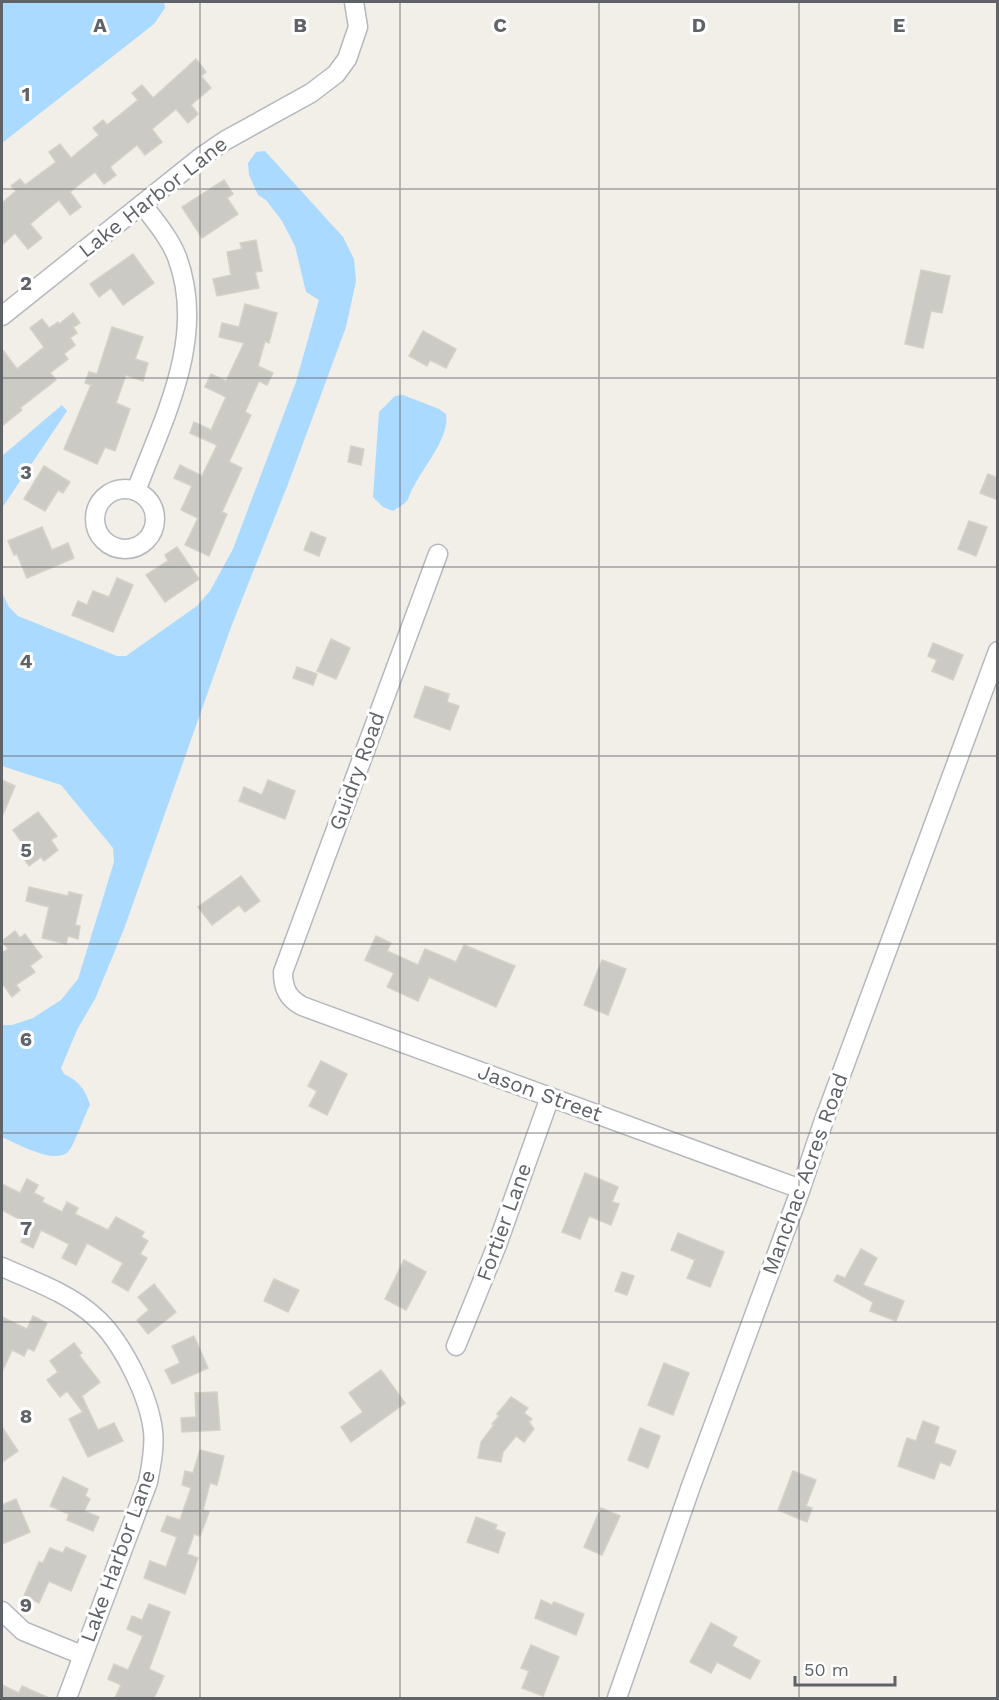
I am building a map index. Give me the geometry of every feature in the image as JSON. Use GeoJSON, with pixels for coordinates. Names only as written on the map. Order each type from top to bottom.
{"type":"FeatureCollection","features":[{"type":"Feature","properties":{"kind":"street","name":"Lake Harbor Lane"},"geometry":{"type":"LineString","coordinates":[[2,316],[201,157],[226,140],[311,93],[336,74],[347,59],[358,27],[354,2]]}},
{"type":"Feature","properties":{"kind":"street"},"geometry":{"type":"LineString","coordinates":[[136,491],[184,358],[188,329],[188,304],[184,279],[176,255],[165,234],[142,204]]}},
{"type":"Feature","properties":{"kind":"street","name":"Guidry Road"},"geometry":{"type":"LineString","coordinates":[[285,989],[283,972],[438,554]]}},
{"type":"Feature","properties":{"kind":"street","name":"Manchac Acres Road"},"geometry":{"type":"LineString","coordinates":[[617,1698],[822,1126],[996,661]]}},
{"type":"Feature","properties":{"kind":"street","name":"Jason Street"},"geometry":{"type":"LineString","coordinates":[[285,989],[289,996],[302,1006],[798,1188],[800,1191]]}},
{"type":"Feature","properties":{"kind":"street","name":"Fortier Lane"},"geometry":{"type":"LineString","coordinates":[[456,1346],[497,1245],[550,1097]]}},
{"type":"Feature","properties":{"kind":"street","name":"Lake Harbor Lane"},"geometry":{"type":"LineString","coordinates":[[2,1267],[66,1296],[95,1317],[113,1336],[146,1402],[153,1432],[148,1482],[67,1698]]}},
{"type":"Feature","properties":{"kind":"street"},"geometry":{"type":"LineString","coordinates":[[2,1611],[23,1631],[82,1655]]}},
{"type":"Feature","properties":{"kind":"water"},"geometry":{"type":"Polygon","coordinates":[[[2,2],[164,2],[165,8],[154,24],[2,143],[2,2]]]}},
{"type":"Feature","properties":{"kind":"water"},"geometry":{"type":"Polygon","coordinates":[[[265,151],[343,237],[354,259],[356,281],[346,327],[288,484],[231,627],[124,929],[95,999],[77,1030],[61,1068],[64,1074],[81,1086],[90,1105],[68,1152],[62,1155],[45,1155],[2,1137],[2,1025],[12,1025],[33,1018],[61,1000],[78,979],[114,862],[113,848],[61,785],[2,766],[2,593],[9,607],[18,616],[117,656],[126,656],[197,606],[210,591],[233,549],[296,382],[319,300],[306,292],[295,246],[282,221],[266,200],[258,195],[249,175],[248,163],[256,152],[265,151]]]}},
{"type":"Feature","properties":{"kind":"water"},"geometry":{"type":"Polygon","coordinates":[[[403,395],[439,409],[446,414],[446,423],[440,442],[408,499],[393,511],[383,507],[373,497],[379,412],[395,396],[403,395]]]}},
{"type":"Feature","properties":{"kind":"water"},"geometry":{"type":"Polygon","coordinates":[[[62,405],[67,411],[2,508],[2,456],[62,405]]]}},
{"type":"Feature","properties":{"kind":"building"},"geometry":{"type":"Polygon","coordinates":[[[196,59],[206,72],[201,76],[211,88],[191,105],[198,114],[188,123],[176,109],[152,129],[162,142],[145,155],[137,145],[110,167],[116,175],[104,184],[95,172],[70,192],[81,207],[70,215],[59,200],[30,224],[42,238],[28,249],[15,233],[2,245],[2,203],[16,191],[11,186],[20,179],[25,185],[56,162],[49,152],[60,144],[71,158],[99,135],[93,128],[103,120],[107,125],[138,100],[132,93],[142,85],[153,98],[196,59]]]}},
{"type":"Feature","properties":{"kind":"building"},"geometry":{"type":"Polygon","coordinates":[[[224,180],[233,194],[227,198],[238,214],[202,238],[182,207],[224,180]]]}},
{"type":"Feature","properties":{"kind":"building"},"geometry":{"type":"Polygon","coordinates":[[[256,240],[262,271],[255,272],[259,288],[217,296],[213,279],[231,275],[227,252],[242,249],[240,243],[256,240]]]}},
{"type":"Feature","properties":{"kind":"building"},"geometry":{"type":"Polygon","coordinates":[[[133,254],[154,283],[123,305],[111,288],[99,297],[90,284],[133,254]]]}},
{"type":"Feature","properties":{"kind":"building"},"geometry":{"type":"Polygon","coordinates":[[[921,270],[950,276],[942,313],[931,311],[923,348],[905,344],[921,270]]]}},
{"type":"Feature","properties":{"kind":"building"},"geometry":{"type":"Polygon","coordinates":[[[245,304],[277,313],[269,343],[265,341],[258,366],[273,373],[267,385],[259,381],[245,412],[251,415],[229,462],[242,468],[222,512],[227,514],[209,556],[185,545],[198,518],[181,510],[192,486],[174,478],[180,465],[202,476],[217,445],[190,433],[194,422],[211,430],[226,397],[205,387],[211,374],[226,381],[244,343],[219,337],[222,323],[239,327],[245,304]]]}},
{"type":"Feature","properties":{"kind":"building"},"geometry":{"type":"Polygon","coordinates":[[[73,313],[80,323],[73,327],[77,333],[70,338],[75,345],[64,354],[68,359],[50,373],[56,380],[20,408],[22,410],[2,426],[2,349],[17,369],[44,347],[30,328],[42,319],[49,328],[58,322],[59,324],[73,313]]]}},
{"type":"Feature","properties":{"kind":"building"},"geometry":{"type":"Polygon","coordinates":[[[112,327],[143,337],[135,359],[148,363],[143,381],[126,375],[116,403],[130,409],[115,451],[105,447],[97,464],[64,449],[91,385],[85,383],[89,372],[97,374],[112,327]]]}},
{"type":"Feature","properties":{"kind":"building"},"geometry":{"type":"Polygon","coordinates":[[[423,331],[456,349],[446,368],[430,360],[427,366],[409,356],[423,331]]]}},
{"type":"Feature","properties":{"kind":"building"},"geometry":{"type":"Polygon","coordinates":[[[351,446],[364,449],[361,465],[348,462],[351,446]]]}},
{"type":"Feature","properties":{"kind":"building"},"geometry":{"type":"Polygon","coordinates":[[[44,466],[70,482],[63,493],[58,490],[45,511],[24,499],[44,466]]]}},
{"type":"Feature","properties":{"kind":"building"},"geometry":{"type":"Polygon","coordinates":[[[988,474],[998,478],[998,500],[980,493],[988,474]]]}},
{"type":"Feature","properties":{"kind":"building"},"geometry":{"type":"Polygon","coordinates":[[[969,521],[987,527],[976,556],[958,549],[969,521]]]}},
{"type":"Feature","properties":{"kind":"building"},"geometry":{"type":"Polygon","coordinates":[[[42,527],[52,550],[68,543],[74,558],[27,578],[17,554],[14,555],[8,541],[42,527]]]}},
{"type":"Feature","properties":{"kind":"building"},"geometry":{"type":"Polygon","coordinates":[[[311,532],[326,538],[319,556],[304,550],[311,532]]]}},
{"type":"Feature","properties":{"kind":"building"},"geometry":{"type":"Polygon","coordinates":[[[177,547],[199,579],[165,602],[146,575],[168,561],[165,555],[177,547]]]}},
{"type":"Feature","properties":{"kind":"building"},"geometry":{"type":"Polygon","coordinates":[[[117,578],[133,585],[113,632],[72,615],[78,601],[87,605],[93,591],[109,597],[117,578]]]}},
{"type":"Feature","properties":{"kind":"building"},"geometry":{"type":"Polygon","coordinates":[[[331,639],[350,648],[336,679],[317,671],[331,639]]]}},
{"type":"Feature","properties":{"kind":"building"},"geometry":{"type":"Polygon","coordinates":[[[933,643],[963,655],[953,680],[932,671],[937,660],[928,656],[933,643]]]}},
{"type":"Feature","properties":{"kind":"building"},"geometry":{"type":"Polygon","coordinates":[[[297,667],[317,674],[313,685],[293,678],[297,667]]]}},
{"type":"Feature","properties":{"kind":"building"},"geometry":{"type":"Polygon","coordinates":[[[425,686],[449,694],[447,702],[459,706],[450,730],[414,717],[425,686]]]}},
{"type":"Feature","properties":{"kind":"building"},"geometry":{"type":"Polygon","coordinates":[[[2,780],[15,786],[2,817],[2,780]]]}},
{"type":"Feature","properties":{"kind":"building"},"geometry":{"type":"Polygon","coordinates":[[[268,780],[295,791],[285,819],[239,801],[244,787],[262,795],[268,780]]]}},
{"type":"Feature","properties":{"kind":"building"},"geometry":{"type":"Polygon","coordinates":[[[38,812],[57,836],[51,840],[58,850],[44,861],[41,857],[29,866],[20,853],[26,848],[13,830],[38,812]]]}},
{"type":"Feature","properties":{"kind":"building"},"geometry":{"type":"Polygon","coordinates":[[[241,876],[260,901],[245,912],[239,905],[212,925],[198,907],[241,876]]]}},
{"type":"Feature","properties":{"kind":"building"},"geometry":{"type":"Polygon","coordinates":[[[29,887],[68,896],[69,892],[82,895],[75,925],[80,926],[78,939],[68,936],[66,944],[42,938],[49,907],[26,901],[29,887]]]}},
{"type":"Feature","properties":{"kind":"building"},"geometry":{"type":"Polygon","coordinates":[[[15,931],[20,938],[25,934],[42,957],[30,966],[35,972],[16,985],[20,990],[12,997],[2,983],[2,953],[8,949],[2,941],[15,931]]]}},
{"type":"Feature","properties":{"kind":"building"},"geometry":{"type":"Polygon","coordinates":[[[376,936],[391,943],[387,951],[418,965],[425,949],[456,962],[464,945],[515,966],[496,1007],[429,977],[418,1001],[387,987],[394,973],[365,960],[376,936]]]}},
{"type":"Feature","properties":{"kind":"building"},"geometry":{"type":"Polygon","coordinates":[[[602,960],[626,969],[608,1015],[584,1005],[602,960]]]}},
{"type":"Feature","properties":{"kind":"building"},"geometry":{"type":"Polygon","coordinates":[[[321,1061],[347,1074],[327,1115],[309,1106],[317,1091],[308,1086],[321,1061]]]}},
{"type":"Feature","properties":{"kind":"building"},"geometry":{"type":"Polygon","coordinates":[[[585,1173],[618,1187],[612,1202],[619,1204],[611,1225],[589,1216],[580,1239],[562,1232],[585,1173]]]}},
{"type":"Feature","properties":{"kind":"building"},"geometry":{"type":"Polygon","coordinates":[[[27,1179],[38,1185],[34,1193],[44,1198],[42,1202],[62,1212],[67,1202],[78,1208],[75,1214],[108,1230],[116,1217],[144,1232],[141,1237],[148,1241],[140,1254],[147,1258],[128,1291],[112,1282],[123,1263],[87,1243],[76,1265],[62,1258],[69,1244],[41,1230],[33,1248],[21,1242],[29,1224],[2,1210],[2,1184],[20,1193],[27,1179]]]}},
{"type":"Feature","properties":{"kind":"building"},"geometry":{"type":"Polygon","coordinates":[[[678,1233],[724,1252],[710,1287],[687,1278],[695,1260],[671,1250],[678,1233]]]}},
{"type":"Feature","properties":{"kind":"building"},"geometry":{"type":"Polygon","coordinates":[[[861,1249],[877,1258],[863,1285],[904,1301],[896,1321],[870,1311],[873,1302],[834,1281],[837,1275],[845,1278],[861,1249]]]}},
{"type":"Feature","properties":{"kind":"building"},"geometry":{"type":"Polygon","coordinates":[[[404,1260],[426,1272],[406,1310],[385,1299],[404,1260]]]}},
{"type":"Feature","properties":{"kind":"building"},"geometry":{"type":"Polygon","coordinates":[[[622,1272],[634,1276],[627,1295],[615,1291],[622,1272]]]}},
{"type":"Feature","properties":{"kind":"building"},"geometry":{"type":"Polygon","coordinates":[[[274,1279],[299,1290],[288,1312],[264,1301],[274,1279]]]}},
{"type":"Feature","properties":{"kind":"building"},"geometry":{"type":"Polygon","coordinates":[[[154,1284],[176,1312],[148,1334],[137,1320],[149,1310],[138,1297],[154,1284]]]}},
{"type":"Feature","properties":{"kind":"building"},"geometry":{"type":"Polygon","coordinates":[[[33,1316],[47,1323],[34,1351],[28,1348],[24,1356],[12,1350],[2,1372],[2,1317],[27,1329],[33,1316]]]}},
{"type":"Feature","properties":{"kind":"building"},"geometry":{"type":"Polygon","coordinates":[[[194,1336],[208,1368],[172,1384],[165,1370],[180,1363],[172,1346],[194,1336]]]}},
{"type":"Feature","properties":{"kind":"building"},"geometry":{"type":"Polygon","coordinates":[[[74,1343],[82,1353],[79,1355],[100,1382],[82,1396],[98,1430],[114,1423],[123,1441],[88,1457],[69,1419],[83,1412],[67,1391],[60,1397],[47,1380],[58,1372],[50,1361],[74,1343]]]}},
{"type":"Feature","properties":{"kind":"building"},"geometry":{"type":"Polygon","coordinates":[[[664,1363],[689,1373],[673,1415],[648,1405],[664,1363]]]}},
{"type":"Feature","properties":{"kind":"building"},"geometry":{"type":"Polygon","coordinates":[[[381,1370],[405,1403],[351,1442],[341,1427],[363,1412],[349,1393],[381,1370]]]}},
{"type":"Feature","properties":{"kind":"building"},"geometry":{"type":"Polygon","coordinates":[[[217,1392],[220,1430],[182,1432],[181,1418],[196,1417],[195,1393],[217,1392]]]}},
{"type":"Feature","properties":{"kind":"building"},"geometry":{"type":"Polygon","coordinates":[[[511,1397],[528,1408],[524,1413],[532,1419],[529,1422],[534,1429],[524,1442],[516,1436],[503,1452],[501,1462],[478,1458],[481,1442],[494,1425],[492,1424],[499,1416],[497,1414],[511,1397]]]}},
{"type":"Feature","properties":{"kind":"building"},"geometry":{"type":"Polygon","coordinates":[[[923,1421],[939,1427],[934,1443],[956,1451],[950,1466],[940,1462],[934,1479],[898,1466],[907,1438],[916,1441],[923,1421]]]}},
{"type":"Feature","properties":{"kind":"building"},"geometry":{"type":"Polygon","coordinates":[[[2,1427],[18,1451],[2,1462],[2,1427]]]}},
{"type":"Feature","properties":{"kind":"building"},"geometry":{"type":"Polygon","coordinates":[[[640,1428],[660,1436],[648,1468],[628,1460],[640,1428]]]}},
{"type":"Feature","properties":{"kind":"building"},"geometry":{"type":"Polygon","coordinates":[[[200,1450],[224,1456],[217,1485],[210,1483],[203,1510],[209,1512],[200,1536],[194,1534],[187,1554],[198,1558],[185,1594],[144,1578],[150,1561],[166,1567],[177,1537],[161,1531],[167,1516],[180,1520],[191,1488],[182,1485],[185,1471],[193,1473],[200,1450]]]}},
{"type":"Feature","properties":{"kind":"building"},"geometry":{"type":"Polygon","coordinates":[[[793,1471],[816,1480],[806,1506],[812,1508],[807,1522],[778,1510],[793,1471]]]}},
{"type":"Feature","properties":{"kind":"building"},"geometry":{"type":"Polygon","coordinates":[[[63,1477],[88,1489],[85,1496],[90,1499],[84,1511],[99,1517],[93,1531],[67,1520],[69,1514],[50,1506],[63,1477]]]}},
{"type":"Feature","properties":{"kind":"building"},"geometry":{"type":"Polygon","coordinates":[[[16,1499],[30,1532],[2,1544],[2,1505],[16,1499]]]}},
{"type":"Feature","properties":{"kind":"building"},"geometry":{"type":"Polygon","coordinates":[[[601,1508],[620,1516],[602,1555],[584,1547],[601,1508]]]}},
{"type":"Feature","properties":{"kind":"building"},"geometry":{"type":"Polygon","coordinates":[[[476,1517],[497,1525],[495,1529],[505,1533],[498,1553],[467,1542],[476,1517]]]}},
{"type":"Feature","properties":{"kind":"building"},"geometry":{"type":"Polygon","coordinates":[[[66,1547],[86,1556],[71,1591],[49,1581],[39,1603],[24,1596],[39,1562],[43,1563],[50,1548],[63,1553],[66,1547]]]}},
{"type":"Feature","properties":{"kind":"building"},"geometry":{"type":"Polygon","coordinates":[[[541,1600],[552,1605],[554,1602],[584,1614],[576,1635],[535,1618],[541,1600]]]}},
{"type":"Feature","properties":{"kind":"building"},"geometry":{"type":"Polygon","coordinates":[[[149,1604],[170,1612],[149,1669],[164,1676],[154,1698],[115,1698],[121,1685],[108,1679],[114,1664],[128,1670],[143,1636],[127,1629],[132,1616],[142,1620],[149,1604]]]}},
{"type":"Feature","properties":{"kind":"building"},"geometry":{"type":"Polygon","coordinates":[[[711,1623],[737,1637],[732,1646],[760,1661],[750,1679],[717,1662],[711,1673],[690,1662],[711,1623]]]}},
{"type":"Feature","properties":{"kind":"building"},"geometry":{"type":"Polygon","coordinates":[[[531,1645],[559,1657],[543,1696],[522,1688],[529,1671],[521,1668],[531,1645]]]}},
{"type":"Feature","properties":{"kind":"building"},"geometry":{"type":"Polygon","coordinates":[[[2,1685],[19,1693],[22,1686],[49,1698],[2,1698],[2,1685]]]}}]}
